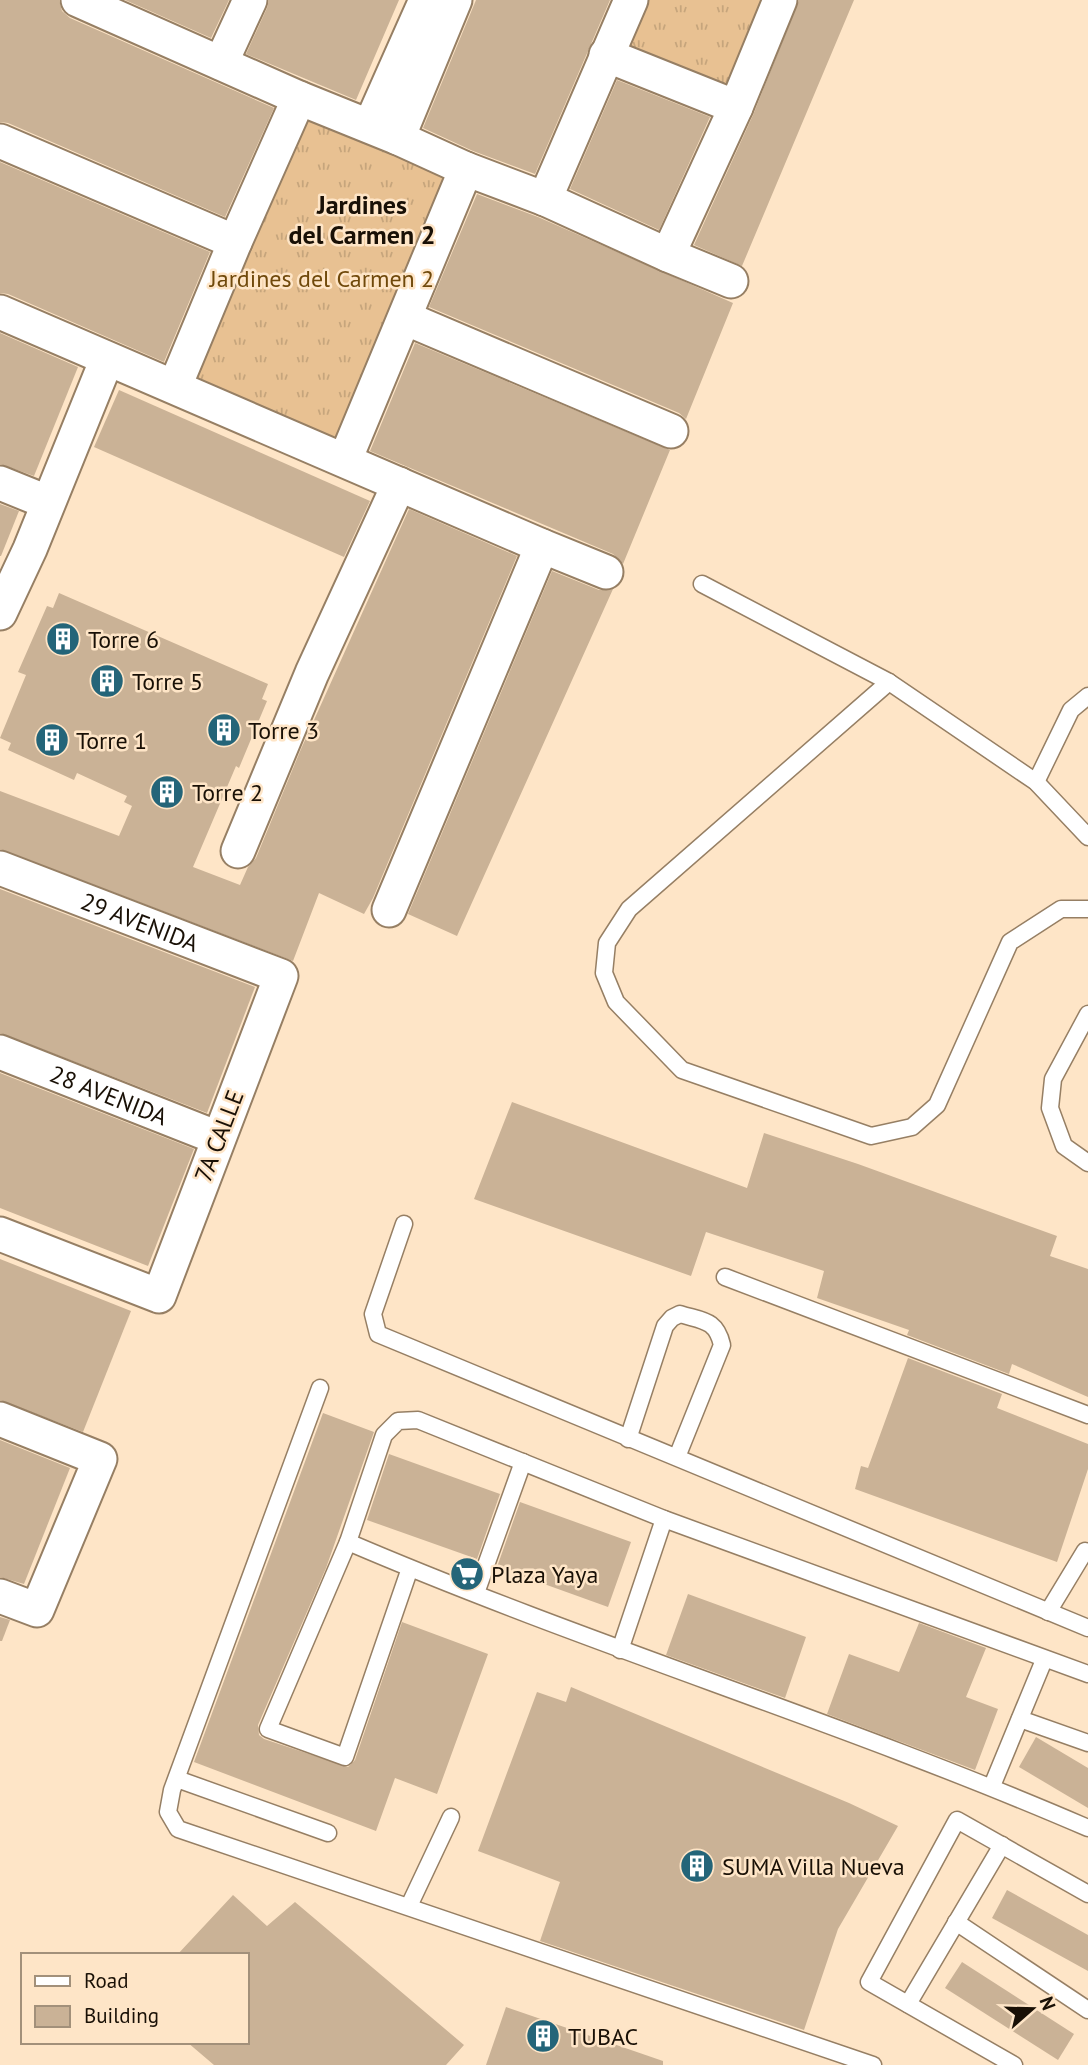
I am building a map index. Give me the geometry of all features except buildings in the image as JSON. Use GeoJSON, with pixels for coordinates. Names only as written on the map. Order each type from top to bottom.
{"type":"FeatureCollection","features":[{"type":"Feature","properties":{"kind":"street"},"geometry":{"type":"LineString","coordinates":[[78,0],[299,98],[466,169],[545,199],[668,256],[731,281]]}},
{"type":"Feature","properties":{"kind":"street"},"geometry":{"type":"LineString","coordinates":[[221,62],[250,0]]}},
{"type":"Feature","properties":{"kind":"street"},"geometry":{"type":"LineString","coordinates":[[384,132],[426,0]]}},
{"type":"Feature","properties":{"kind":"street"},"geometry":{"type":"LineString","coordinates":[[384,132],[455,0]]}},
{"type":"Feature","properties":{"kind":"street"},"geometry":{"type":"LineString","coordinates":[[545,199],[631,0]]}},
{"type":"Feature","properties":{"kind":"street"},"geometry":{"type":"LineString","coordinates":[[668,256],[736,107],[780,0]]}},
{"type":"Feature","properties":{"kind":"street"},"geometry":{"type":"LineString","coordinates":[[606,55],[736,107]]}},
{"type":"Feature","properties":{"kind":"street"},"geometry":{"type":"LineString","coordinates":[[175,386],[299,98]]}},
{"type":"Feature","properties":{"kind":"street"},"geometry":{"type":"LineString","coordinates":[[0,141],[235,242]]}},
{"type":"Feature","properties":{"kind":"street"},"geometry":{"type":"LineString","coordinates":[[345,460],[466,169]]}},
{"type":"Feature","properties":{"kind":"street"},"geometry":{"type":"LineString","coordinates":[[0,312],[606,572]]}},
{"type":"Feature","properties":{"kind":"street"},"geometry":{"type":"LineString","coordinates":[[405,318],[671,431]]}},
{"type":"Feature","properties":{"kind":"street"},"geometry":{"type":"LineString","coordinates":[[0,613],[30,549],[107,359]]}},
{"type":"Feature","properties":{"kind":"street"},"geometry":{"type":"LineString","coordinates":[[0,483],[47,502]]}},
{"type":"Feature","properties":{"kind":"street"},"geometry":{"type":"LineString","coordinates":[[238,850],[312,673],[400,484]]}},
{"type":"Feature","properties":{"kind":"street"},"geometry":{"type":"LineString","coordinates":[[389,910],[542,546]]}},
{"type":"Feature","properties":{"kind":"street","name":"29 AVENIDA"},"geometry":{"type":"LineString","coordinates":[[0,868],[281,976]]}},
{"type":"Feature","properties":{"kind":"street","name":"7A CALLE"},"geometry":{"type":"LineString","coordinates":[[0,1234],[159,1296],[281,976]]}},
{"type":"Feature","properties":{"kind":"street","name":"28 AVENIDA"},"geometry":{"type":"LineString","coordinates":[[0,1052],[218,1138]]}},
{"type":"Feature","properties":{"kind":"street"},"geometry":{"type":"LineString","coordinates":[[0,1419],[100,1460],[37,1610],[0,1596]]}},
{"type":"Feature","properties":{"kind":"lane"},"geometry":{"type":"LineString","coordinates":[[702,584],[889,682],[1036,782],[1088,837]]}},
{"type":"Feature","properties":{"kind":"lane"},"geometry":{"type":"LineString","coordinates":[[889,682],[629,909],[607,943],[604,974],[616,1002],[682,1070],[871,1136],[912,1126],[937,1105],[1010,942],[1061,909],[1088,909]]}},
{"type":"Feature","properties":{"kind":"lane"},"geometry":{"type":"LineString","coordinates":[[1036,782],[1070,710],[1088,696]]}},
{"type":"Feature","properties":{"kind":"lane"},"geometry":{"type":"LineString","coordinates":[[1088,1014],[1053,1079],[1050,1108],[1064,1146],[1088,1163]]}},
{"type":"Feature","properties":{"kind":"lane"},"geometry":{"type":"LineString","coordinates":[[404,1224],[373,1314],[378,1334],[1088,1628]]}},
{"type":"Feature","properties":{"kind":"lane"},"geometry":{"type":"LineString","coordinates":[[725,1277],[1088,1415]]}},
{"type":"Feature","properties":{"kind":"lane"},"geometry":{"type":"LineString","coordinates":[[628,1439],[665,1326],[680,1314],[712,1324],[719,1332],[722,1345],[677,1457]]}},
{"type":"Feature","properties":{"kind":"lane"},"geometry":{"type":"LineString","coordinates":[[320,1388],[177,1779],[168,1812],[178,1829],[873,2065]]}},
{"type":"Feature","properties":{"kind":"lane"},"geometry":{"type":"LineString","coordinates":[[410,1568],[345,1757],[268,1729],[348,1542],[384,1435],[398,1421],[418,1420],[664,1519],[1088,1674]]}},
{"type":"Feature","properties":{"kind":"lane"},"geometry":{"type":"LineString","coordinates":[[476,1593],[523,1462]]}},
{"type":"Feature","properties":{"kind":"lane"},"geometry":{"type":"LineString","coordinates":[[620,1650],[664,1519]]}},
{"type":"Feature","properties":{"kind":"lane"},"geometry":{"type":"LineString","coordinates":[[348,1542],[620,1650],[992,1786],[1088,1828]]}},
{"type":"Feature","properties":{"kind":"lane"},"geometry":{"type":"LineString","coordinates":[[1048,1612],[1085,1551]]}},
{"type":"Feature","properties":{"kind":"lane"},"geometry":{"type":"LineString","coordinates":[[992,1786],[1044,1660]]}},
{"type":"Feature","properties":{"kind":"lane"},"geometry":{"type":"LineString","coordinates":[[1020,1719],[1088,1743]]}},
{"type":"Feature","properties":{"kind":"lane"},"geometry":{"type":"LineString","coordinates":[[177,1779],[328,1833]]}},
{"type":"Feature","properties":{"kind":"lane"},"geometry":{"type":"LineString","coordinates":[[410,1906],[451,1817]]}},
{"type":"Feature","properties":{"kind":"lane"},"geometry":{"type":"LineString","coordinates":[[1014,2065],[869,1982],[957,1819],[1088,1894]]}},
{"type":"Feature","properties":{"kind":"lane"},"geometry":{"type":"LineString","coordinates":[[908,2004],[1002,1845]]}},
{"type":"Feature","properties":{"kind":"lane"},"geometry":{"type":"LineString","coordinates":[[956,1922],[1088,2010]]}},
{"type":"Feature","properties":{"kind":"green space"},"geometry":{"type":"Polygon","coordinates":[[[644,0],[769,0],[729,95],[623,48],[644,0]]]}},
{"type":"Feature","properties":{"kind":"green space","name":"Jardines del Carmen 2"},"geometry":{"type":"Polygon","coordinates":[[[307,116],[450,179],[337,439],[194,376],[307,116]]]}},
{"type":"Feature","properties":{"kind":"place","name":"Torre 6"},"geometry":{"type":"Point","coordinates":[63,639]}},
{"type":"Feature","properties":{"kind":"place","name":"Torre 5"},"geometry":{"type":"Point","coordinates":[107,681]}},
{"type":"Feature","properties":{"kind":"place","name":"Torre 3"},"geometry":{"type":"Point","coordinates":[224,730]}},
{"type":"Feature","properties":{"kind":"place","name":"Torre 1"},"geometry":{"type":"Point","coordinates":[52,740]}},
{"type":"Feature","properties":{"kind":"place","name":"Torre 2"},"geometry":{"type":"Point","coordinates":[167,792]}},
{"type":"Feature","properties":{"kind":"place","name":"Plaza Yaya"},"geometry":{"type":"Point","coordinates":[467,1574]}},
{"type":"Feature","properties":{"kind":"place","name":"SUMA Villa Nueva"},"geometry":{"type":"Point","coordinates":[697,1866]}},
{"type":"Feature","properties":{"kind":"place","name":"TUBAC"},"geometry":{"type":"Point","coordinates":[543,2036]}},
{"type":"Feature","properties":{"kind":"district","name":"Jardines del Carmen 2"},"geometry":{"type":"Point","coordinates":[362,218]}}]}
